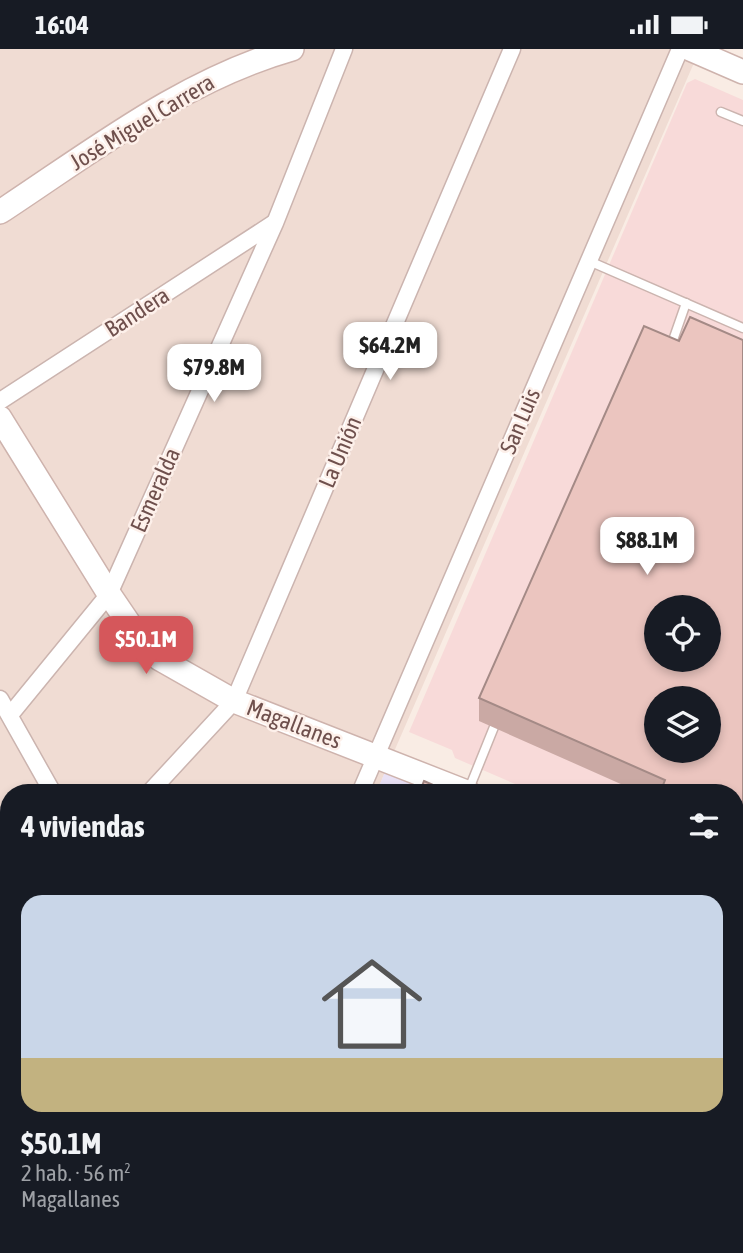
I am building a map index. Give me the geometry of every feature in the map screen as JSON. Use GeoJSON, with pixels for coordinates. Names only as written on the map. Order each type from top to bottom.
{"type":"FeatureCollection","features":[{"type":"Feature","properties":{"kind":"street","name":"José Miguel Carrera"},"geometry":{"type":"LineString","coordinates":[[0,212],[186,91],[222,73],[292,49]]}},
{"type":"Feature","properties":{"kind":"street","name":"Esmeralda"},"geometry":{"type":"LineString","coordinates":[[10,715],[109,594],[275,223],[344,49]]}},
{"type":"Feature","properties":{"kind":"street","name":"La Unión"},"geometry":{"type":"LineString","coordinates":[[157,784],[234,701],[512,49]]}},
{"type":"Feature","properties":{"kind":"street","name":"San Luis"},"geometry":{"type":"LineString","coordinates":[[363,784],[680,49]]}},
{"type":"Feature","properties":{"kind":"street"},"geometry":{"type":"LineString","coordinates":[[690,49],[743,72]]}},
{"type":"Feature","properties":{"kind":"street","name":"Bandera"},"geometry":{"type":"LineString","coordinates":[[0,401],[275,223]]}},
{"type":"Feature","properties":{"kind":"street","name":"Magallanes"},"geometry":{"type":"LineString","coordinates":[[0,418],[7,446],[145,647],[160,659],[234,701],[446,784]]}},
{"type":"Feature","properties":{"kind":"street"},"geometry":{"type":"LineString","coordinates":[[0,699],[48,784]]}},
{"type":"Feature","properties":{"kind":"lane"},"geometry":{"type":"LineString","coordinates":[[721,112],[743,121]]}},
{"type":"Feature","properties":{"kind":"lane"},"geometry":{"type":"LineString","coordinates":[[589,261],[743,328]]}},
{"type":"Feature","properties":{"kind":"lane"},"geometry":{"type":"LineString","coordinates":[[667,359],[686,303]]}},
{"type":"Feature","properties":{"kind":"lane"},"geometry":{"type":"LineString","coordinates":[[472,784],[494,727]]}},
{"type":"Feature","properties":{"kind":"shaded area"},"geometry":{"type":"Polygon","coordinates":[[[0,49],[700,49],[380,784],[0,784],[0,49]]]}},
{"type":"Feature","properties":{"kind":"shaded area"},"geometry":{"type":"Polygon","coordinates":[[[695,79],[743,100],[743,784],[515,784],[455,758],[452,750],[409,732],[687,83],[695,79]]]}},
{"type":"Feature","properties":{"kind":"shaded area"},"geometry":{"type":"Polygon","coordinates":[[[385,772],[414,784],[380,784],[385,772]]]}},
{"type":"Feature","properties":{"kind":"building"},"geometry":{"type":"Polygon","coordinates":[[[690,317],[743,340],[743,784],[663,784],[665,780],[479,698],[644,326],[679,341],[690,317]]]}}]}
